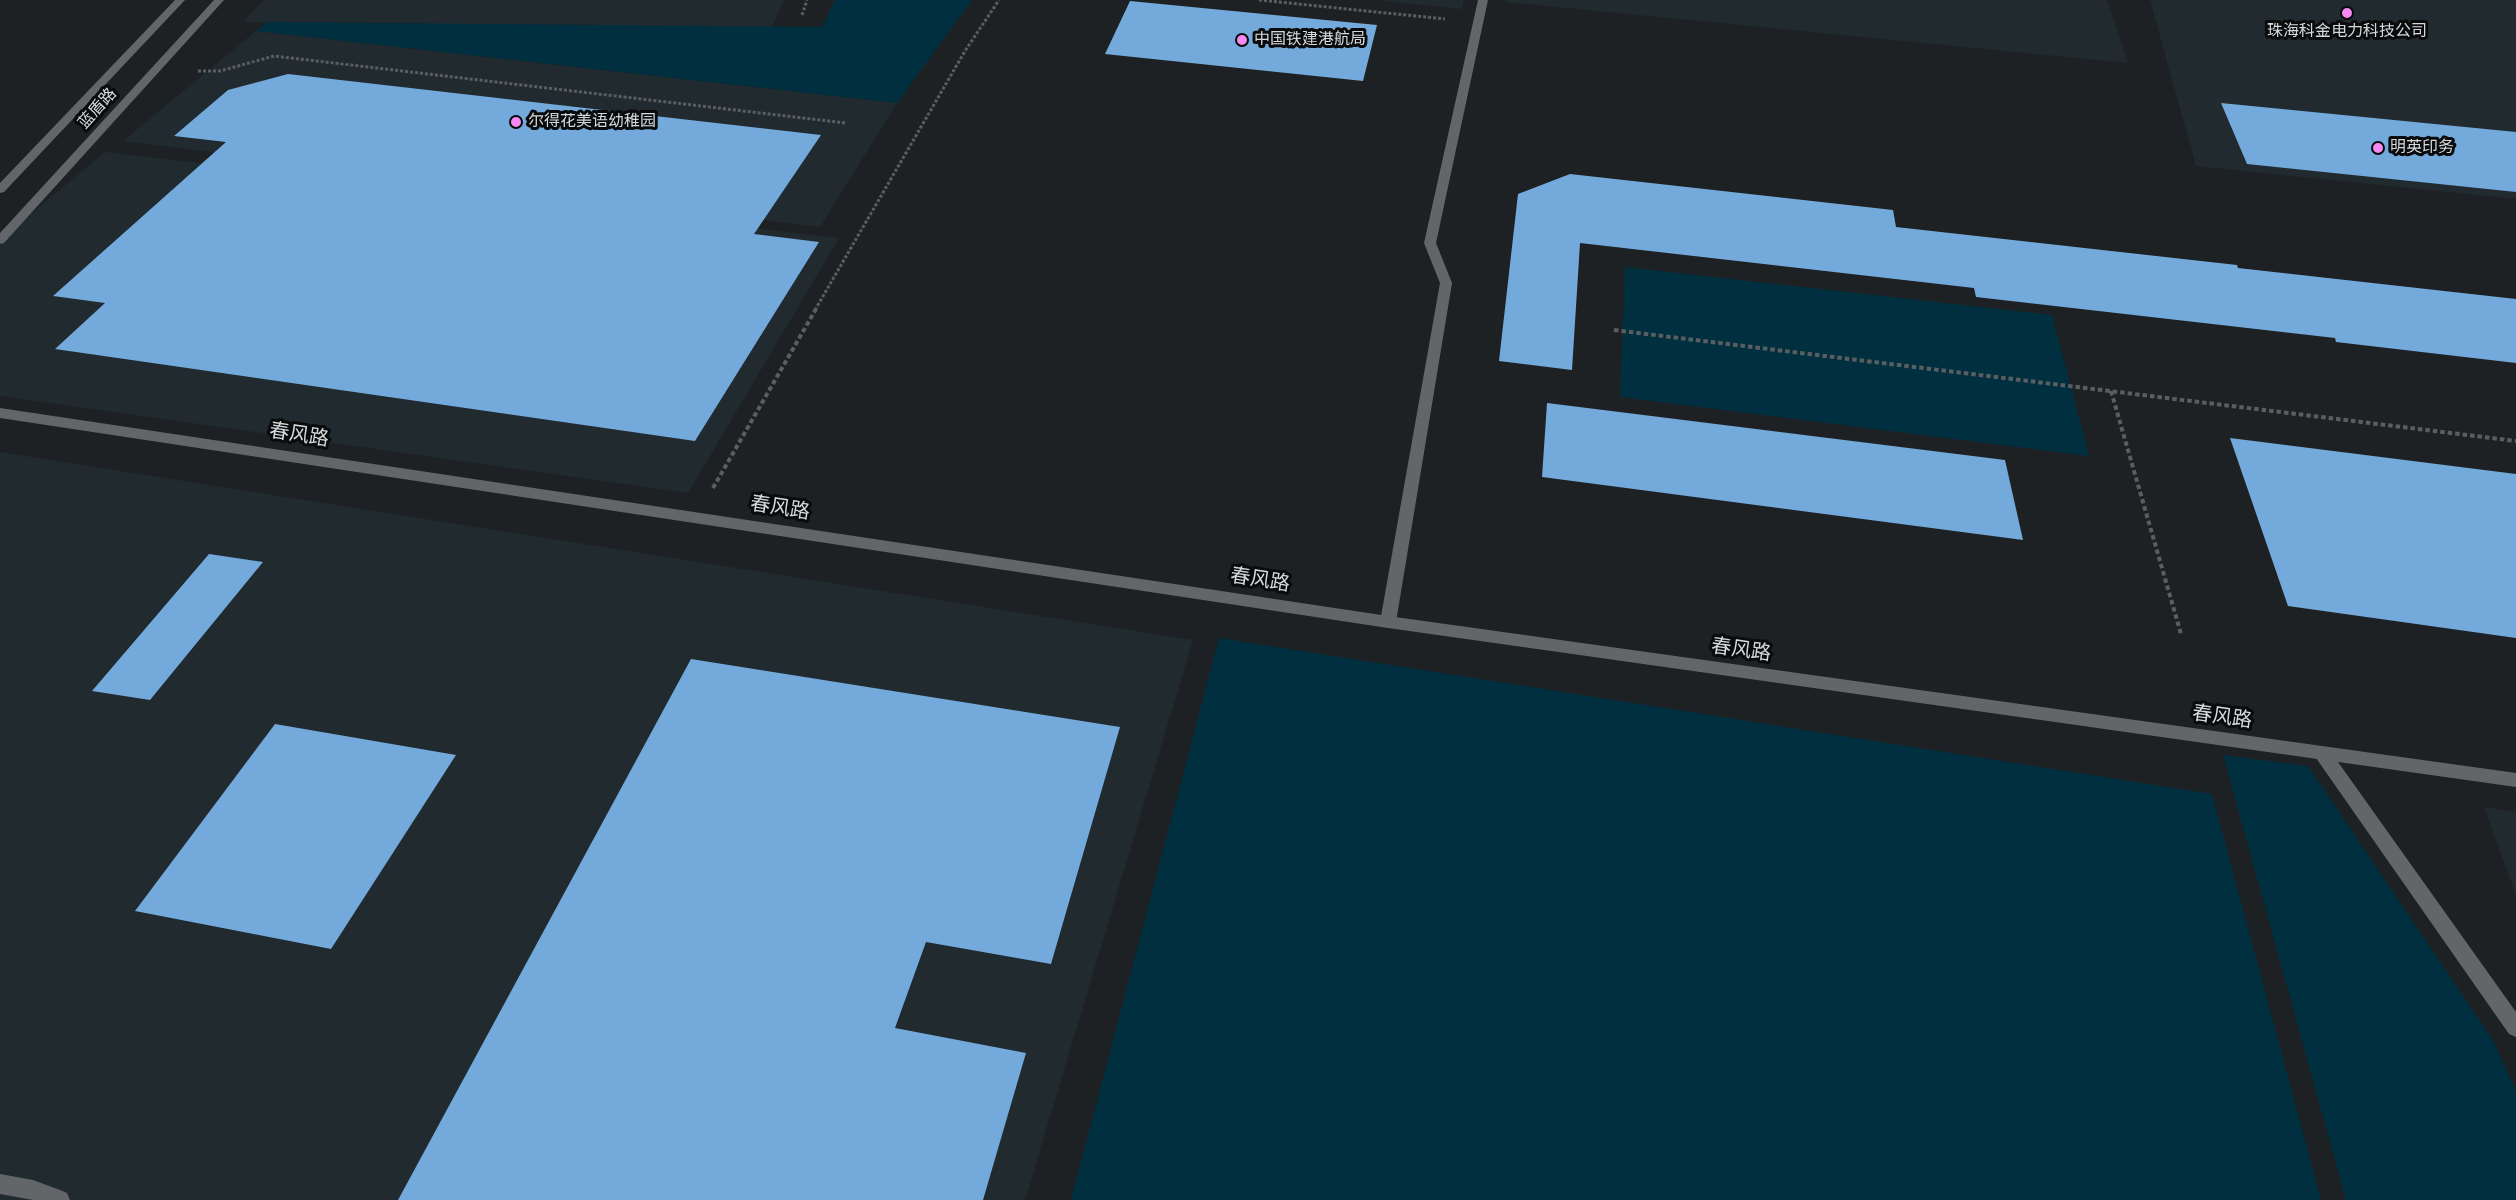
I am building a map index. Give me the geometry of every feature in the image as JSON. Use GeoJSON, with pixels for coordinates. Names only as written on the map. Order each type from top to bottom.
{"type":"FeatureCollection","features":[{"type":"Feature","properties":{"kind":"street","name":"蓝盾路"},"geometry":{"type":"LineString","coordinates":[[0,190],[180,0]]}},
{"type":"Feature","properties":{"kind":"street","name":"蓝盾路"},"geometry":{"type":"LineString","coordinates":[[0,240],[219,0]]}},
{"type":"Feature","properties":{"kind":"street"},"geometry":{"type":"LineString","coordinates":[[1388,622],[1446,283],[1430,243],[1483,0]]}},
{"type":"Feature","properties":{"kind":"street","name":"春风路"},"geometry":{"type":"LineString","coordinates":[[0,413],[1388,622],[2516,780]]}},
{"type":"Feature","properties":{"kind":"street"},"geometry":{"type":"LineString","coordinates":[[2322,753],[2516,1028]]}},
{"type":"Feature","properties":{"kind":"street"},"geometry":{"type":"LineString","coordinates":[[0,1184],[33,1190],[60,1200]]}},
{"type":"Feature","properties":{"kind":"path"},"geometry":{"type":"LineString","coordinates":[[802,15],[807,0]]}},
{"type":"Feature","properties":{"kind":"path"},"geometry":{"type":"LineString","coordinates":[[696,517],[908,148],[965,51],[999,0]]}},
{"type":"Feature","properties":{"kind":"path"},"geometry":{"type":"LineString","coordinates":[[1259,0],[1479,22]]}},
{"type":"Feature","properties":{"kind":"path"},"geometry":{"type":"LineString","coordinates":[[154,71],[220,71],[274,56],[846,123]]}},
{"type":"Feature","properties":{"kind":"path"},"geometry":{"type":"LineString","coordinates":[[1614,330],[2516,441]]}},
{"type":"Feature","properties":{"kind":"path"},"geometry":{"type":"LineString","coordinates":[[2111,391],[2181,634]]}},
{"type":"Feature","properties":{"kind":"shaded area"},"geometry":{"type":"Polygon","coordinates":[[[264,0],[784,0],[772,27],[243,22],[264,0]]]}},
{"type":"Feature","properties":{"kind":"shaded area"},"geometry":{"type":"Polygon","coordinates":[[[835,0],[972,0],[897,103],[256,31],[268,22],[822,27],[835,0]]]}},
{"type":"Feature","properties":{"kind":"shaded area"},"geometry":{"type":"Polygon","coordinates":[[[1375,0],[1464,0],[1462,9],[1375,0]]]}},
{"type":"Feature","properties":{"kind":"shaded area"},"geometry":{"type":"Polygon","coordinates":[[[1506,0],[2107,0],[2128,63],[1506,2],[1506,0]]]}},
{"type":"Feature","properties":{"kind":"shaded area"},"geometry":{"type":"Polygon","coordinates":[[[2150,0],[2516,0],[2516,199],[2196,166],[2150,0]]]}},
{"type":"Feature","properties":{"kind":"shaded area","name":"尔得花美语幼稚园"},"geometry":{"type":"Polygon","coordinates":[[[256,31],[897,103],[820,227],[123,141],[256,31]]]}},
{"type":"Feature","properties":{"kind":"shaded area"},"geometry":{"type":"Polygon","coordinates":[[[105,152],[839,238],[688,493],[0,396],[0,240],[105,152]]]}},
{"type":"Feature","properties":{"kind":"shaded area"},"geometry":{"type":"Polygon","coordinates":[[[1625,267],[2052,315],[2089,456],[1620,397],[1625,267]]]}},
{"type":"Feature","properties":{"kind":"shaded area"},"geometry":{"type":"Polygon","coordinates":[[[0,452],[1193,640],[1025,1200],[0,1200],[0,452]]]}},
{"type":"Feature","properties":{"kind":"shaded area"},"geometry":{"type":"Polygon","coordinates":[[[1219,638],[2212,794],[2321,1200],[1071,1200],[1219,638]]]}},
{"type":"Feature","properties":{"kind":"shaded area"},"geometry":{"type":"Polygon","coordinates":[[[2223,755],[2308,766],[2493,1040],[2516,1091],[2516,1200],[2346,1200],[2223,755]]]}},
{"type":"Feature","properties":{"kind":"shaded area"},"geometry":{"type":"Polygon","coordinates":[[[2484,807],[2516,812],[2516,895],[2484,807]]]}},
{"type":"Feature","properties":{"kind":"building","name":"中国铁建港航局"},"geometry":{"type":"Polygon","coordinates":[[[1130,1],[1377,25],[1363,81],[1105,54],[1130,1]]]}},
{"type":"Feature","properties":{"kind":"building"},"geometry":{"type":"Polygon","coordinates":[[[288,74],[821,135],[754,234],[819,242],[695,441],[55,349],[105,303],[53,296],[226,142],[174,136],[228,90],[288,74]]]}},
{"type":"Feature","properties":{"kind":"building","name":"明英印务"},"geometry":{"type":"Polygon","coordinates":[[[2221,103],[2516,132],[2516,192],[2247,164],[2221,103]]]}},
{"type":"Feature","properties":{"kind":"building"},"geometry":{"type":"Polygon","coordinates":[[[1570,174],[1893,210],[1896,227],[2516,299],[2516,363],[2336,342],[2335,338],[1976,297],[1974,288],[1580,243],[1572,370],[1499,361],[1518,194],[1570,174]]]}},
{"type":"Feature","properties":{"kind":"building"},"geometry":{"type":"Polygon","coordinates":[[[1547,403],[2005,460],[2023,540],[1542,477],[1547,403]]]}},
{"type":"Feature","properties":{"kind":"building"},"geometry":{"type":"Polygon","coordinates":[[[2230,438],[2516,474],[2516,638],[2288,606],[2230,438]]]}},
{"type":"Feature","properties":{"kind":"building"},"geometry":{"type":"Polygon","coordinates":[[[209,554],[263,562],[150,700],[92,691],[209,554]]]}},
{"type":"Feature","properties":{"kind":"building"},"geometry":{"type":"Polygon","coordinates":[[[691,659],[1120,727],[1051,964],[926,942],[895,1028],[1026,1053],[983,1200],[398,1200],[691,659]]]}},
{"type":"Feature","properties":{"kind":"building"},"geometry":{"type":"Polygon","coordinates":[[[275,724],[456,755],[331,949],[135,911],[275,724]]]}},
{"type":"Feature","properties":{"kind":"place","name":"珠海科金电力科技公司"},"geometry":{"type":"Point","coordinates":[2347,13]}},
{"type":"Feature","properties":{"kind":"place","name":"中国铁建港航局"},"geometry":{"type":"Point","coordinates":[1242,40]}},
{"type":"Feature","properties":{"kind":"place","name":"尔得花美语幼稚园"},"geometry":{"type":"Point","coordinates":[516,122]}},
{"type":"Feature","properties":{"kind":"place","name":"明英印务"},"geometry":{"type":"Point","coordinates":[2378,148]}}]}
